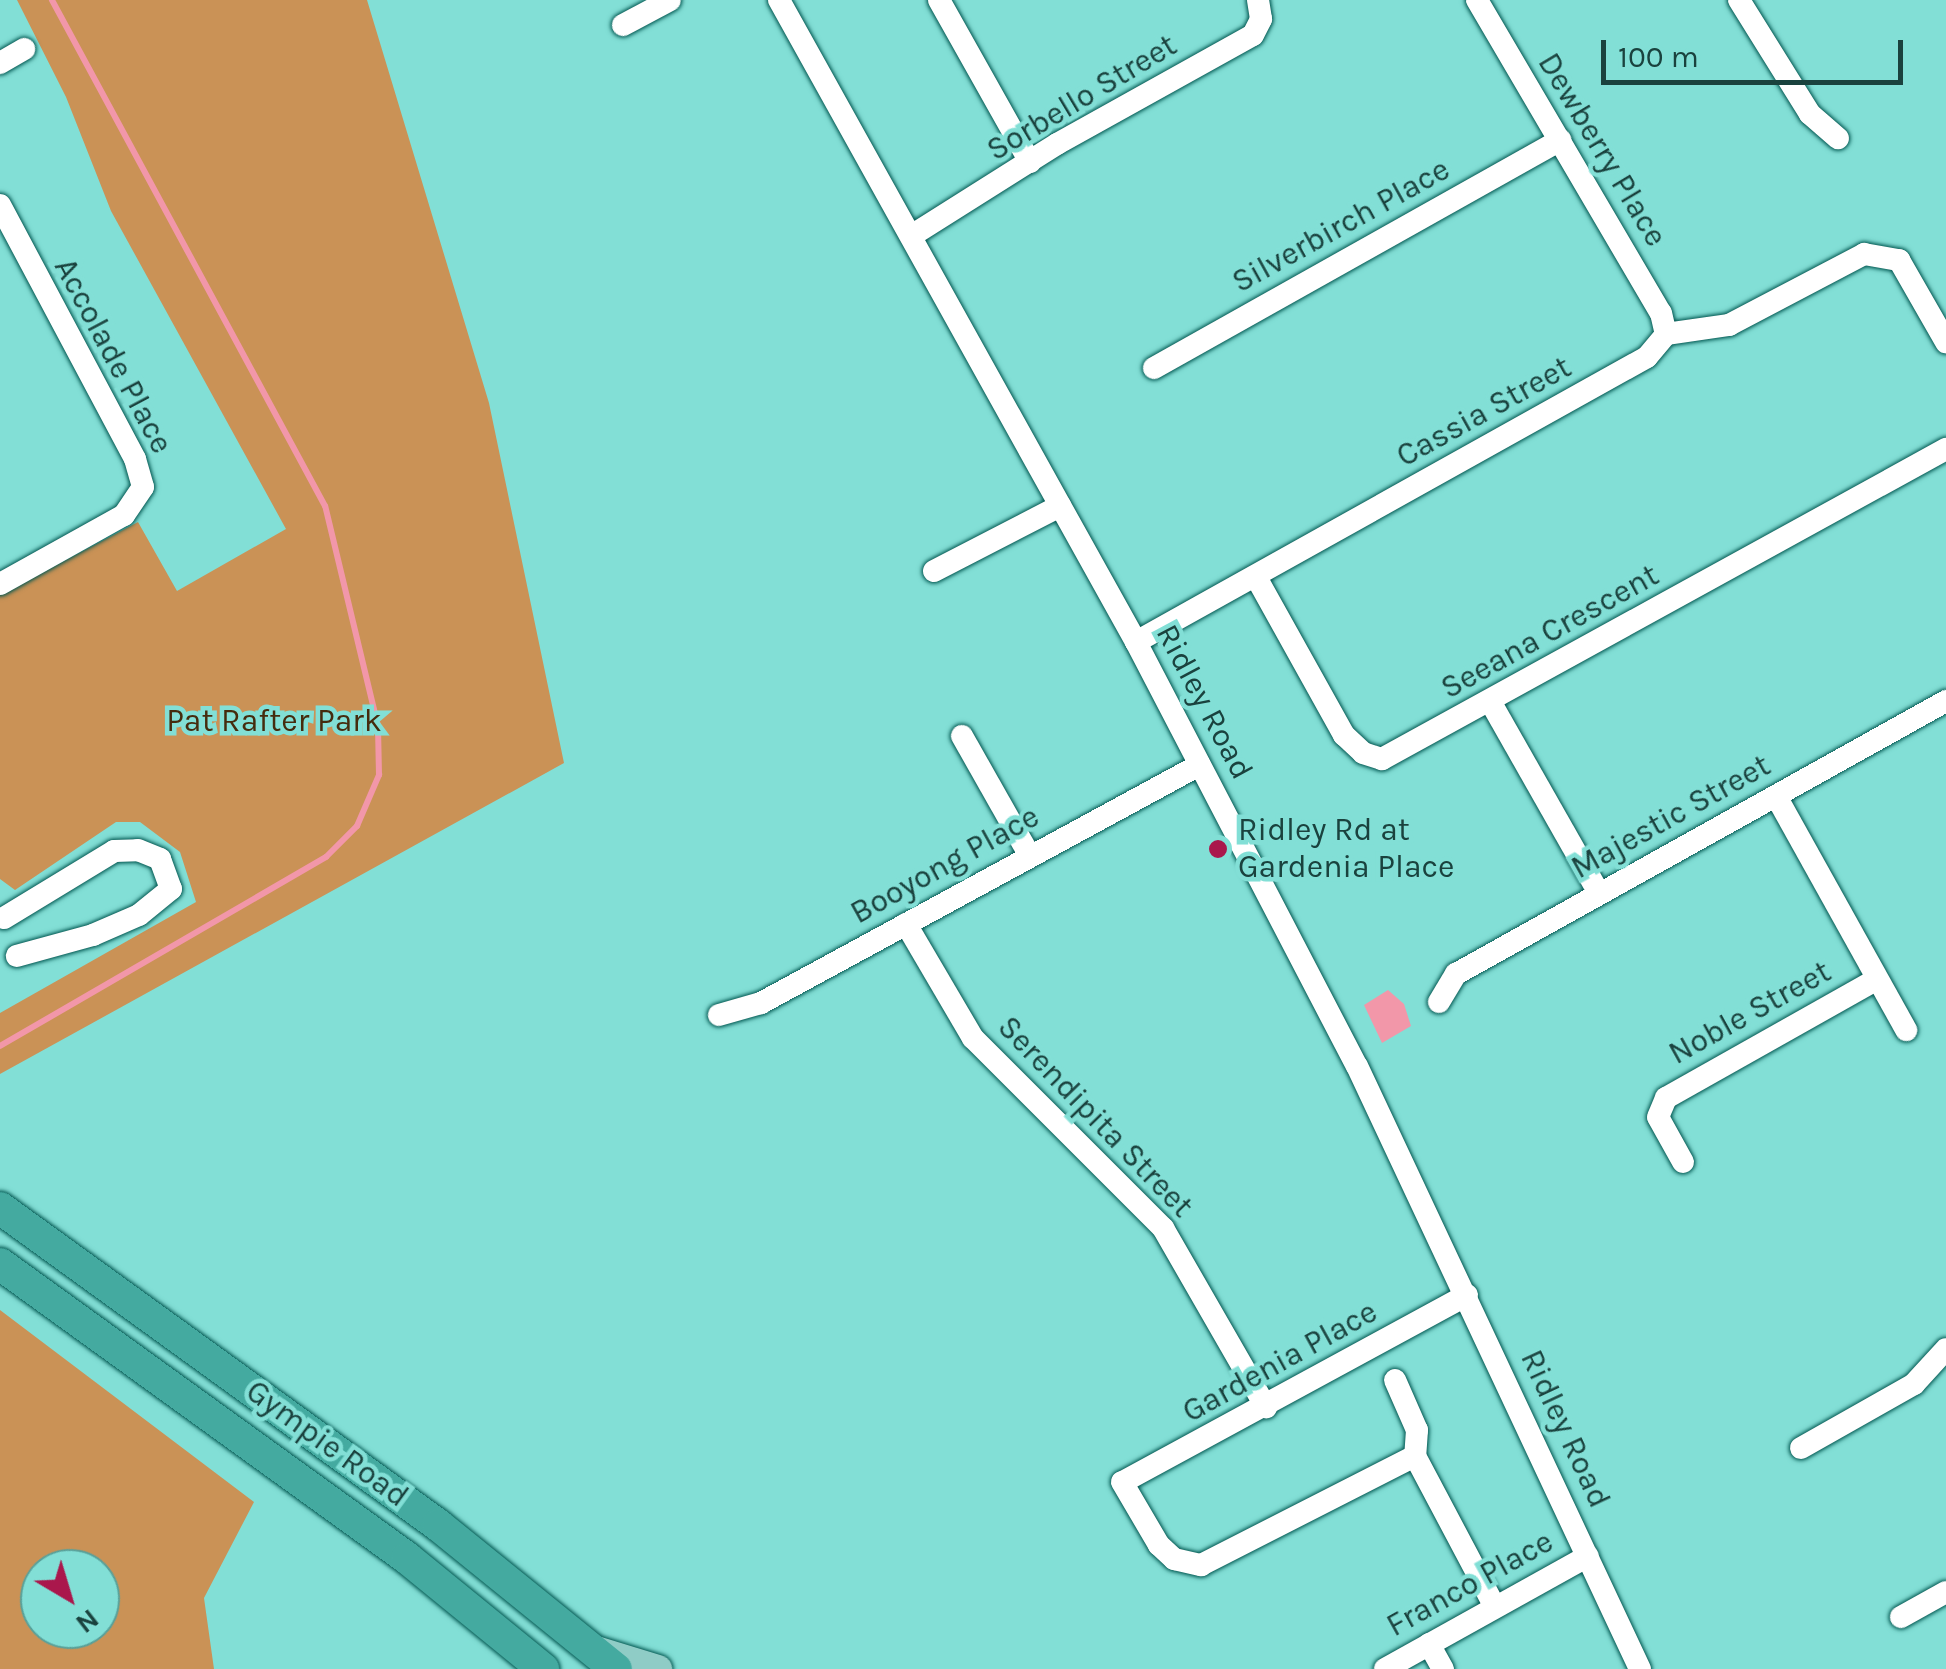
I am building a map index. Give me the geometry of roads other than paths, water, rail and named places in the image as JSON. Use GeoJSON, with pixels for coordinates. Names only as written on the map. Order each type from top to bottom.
{"type":"FeatureCollection","features":[{"type":"Feature","properties":{"kind":"highway","name":"Gympie Road"},"geometry":{"type":"LineString","coordinates":[[0,1208],[438,1525],[606,1660]]}},
{"type":"Feature","properties":{"kind":"highway","name":"Gympie Road"},"geometry":{"type":"LineString","coordinates":[[0,1264],[407,1558],[543,1669]]}},
{"type":"Feature","properties":{"kind":"main road","name":"Gympie Road"},"geometry":{"type":"LineString","coordinates":[[606,1660],[658,1669]]}},
{"type":"Feature","properties":{"kind":"street"},"geometry":{"type":"LineString","coordinates":[[623,25],[670,0]]}},
{"type":"Feature","properties":{"kind":"street","name":"Ridley Road"},"geometry":{"type":"LineString","coordinates":[[779,0],[1136,642],[1200,765],[1467,1295],[1640,1669]]}},
{"type":"Feature","properties":{"kind":"street"},"geometry":{"type":"LineString","coordinates":[[939,0],[1030,162]]}},
{"type":"Feature","properties":{"kind":"street","name":"Sorbello Street"},"geometry":{"type":"LineString","coordinates":[[911,236],[1030,162],[1253,35],[1261,20],[1258,0]]}},
{"type":"Feature","properties":{"kind":"street","name":"Dewberry Place"},"geometry":{"type":"LineString","coordinates":[[1477,0],[1661,313],[1666,334]]}},
{"type":"Feature","properties":{"kind":"street"},"geometry":{"type":"LineString","coordinates":[[1738,0],[1810,114],[1838,138]]}},
{"type":"Feature","properties":{"kind":"street"},"geometry":{"type":"LineString","coordinates":[[0,63],[24,49]]}},
{"type":"Feature","properties":{"kind":"street","name":"Silverbirch Place"},"geometry":{"type":"LineString","coordinates":[[1154,368],[1560,140]]}},
{"type":"Feature","properties":{"kind":"street","name":"Accolade Place"},"geometry":{"type":"LineString","coordinates":[[0,206],[135,459],[142,487],[124,515],[0,584]]}},
{"type":"Feature","properties":{"kind":"street"},"geometry":{"type":"LineString","coordinates":[[1666,334],[1729,325],[1864,254],[1899,260],[1938,305],[1946,342]]}},
{"type":"Feature","properties":{"kind":"street","name":"Cassia Street"},"geometry":{"type":"LineString","coordinates":[[1136,642],[1647,357],[1666,334]]}},
{"type":"Feature","properties":{"kind":"street","name":"Seeana Crescent"},"geometry":{"type":"LineString","coordinates":[[1256,577],[1344,735],[1364,753],[1382,759],[1407,750],[1946,449]]}},
{"type":"Feature","properties":{"kind":"street"},"geometry":{"type":"LineString","coordinates":[[934,571],[1060,506]]}},
{"type":"Feature","properties":{"kind":"street","name":"Majestic Street"},"geometry":{"type":"LineString","coordinates":[[1439,1002],[1456,974],[1946,701]]}},
{"type":"Feature","properties":{"kind":"street"},"geometry":{"type":"LineString","coordinates":[[1491,703],[1599,893]]}},
{"type":"Feature","properties":{"kind":"street"},"geometry":{"type":"LineString","coordinates":[[962,736],[1030,856]]}},
{"type":"Feature","properties":{"kind":"street","name":"Booyong Place"},"geometry":{"type":"LineString","coordinates":[[719,1015],[760,1003],[1200,765]]}},
{"type":"Feature","properties":{"kind":"street"},"geometry":{"type":"LineString","coordinates":[[1776,796],[1906,1030]]}},
{"type":"Feature","properties":{"kind":"street"},"geometry":{"type":"LineString","coordinates":[[4,918],[114,851],[138,850],[160,859],[171,890],[138,914],[93,935],[16,956]]}},
{"type":"Feature","properties":{"kind":"street","name":"Serendipita Street"},"geometry":{"type":"LineString","coordinates":[[906,924],[974,1038],[1163,1228],[1266,1407]]}},
{"type":"Feature","properties":{"kind":"street","name":"Noble Street"},"geometry":{"type":"LineString","coordinates":[[1682,1162],[1658,1117],[1666,1098],[1877,979]]}},
{"type":"Feature","properties":{"kind":"street","name":"Gardenia Place"},"geometry":{"type":"LineString","coordinates":[[1415,1456],[1200,1565],[1174,1559],[1159,1545],[1122,1482],[1467,1295]]}},
{"type":"Feature","properties":{"kind":"street"},"geometry":{"type":"LineString","coordinates":[[1801,1448],[1914,1384],[1946,1349]]}},
{"type":"Feature","properties":{"kind":"street"},"geometry":{"type":"LineString","coordinates":[[1395,1380],[1417,1430],[1415,1456],[1432,1478],[1496,1607]]}},
{"type":"Feature","properties":{"kind":"street","name":"Franco Place"},"geometry":{"type":"LineString","coordinates":[[1384,1669],[1588,1556]]}},
{"type":"Feature","properties":{"kind":"street"},"geometry":{"type":"LineString","coordinates":[[1901,1617],[1946,1592]]}},
{"type":"Feature","properties":{"kind":"street"},"geometry":{"type":"LineString","coordinates":[[1429,1644],[1442,1669]]}},
{"type":"Feature","properties":{"kind":"waterway"},"geometry":{"type":"LineString","coordinates":[[0,1046],[326,857],[357,826],[379,775],[378,726],[325,506],[52,0]]}},
{"type":"Feature","properties":{"kind":"place","name":"Ridley Rd at Gardenia Place"},"geometry":{"type":"Point","coordinates":[1218,849]}},
{"type":"Feature","properties":{"kind":"park label","name":"Pat Rafter Park"},"geometry":{"type":"Point","coordinates":[274,721]}}]}
